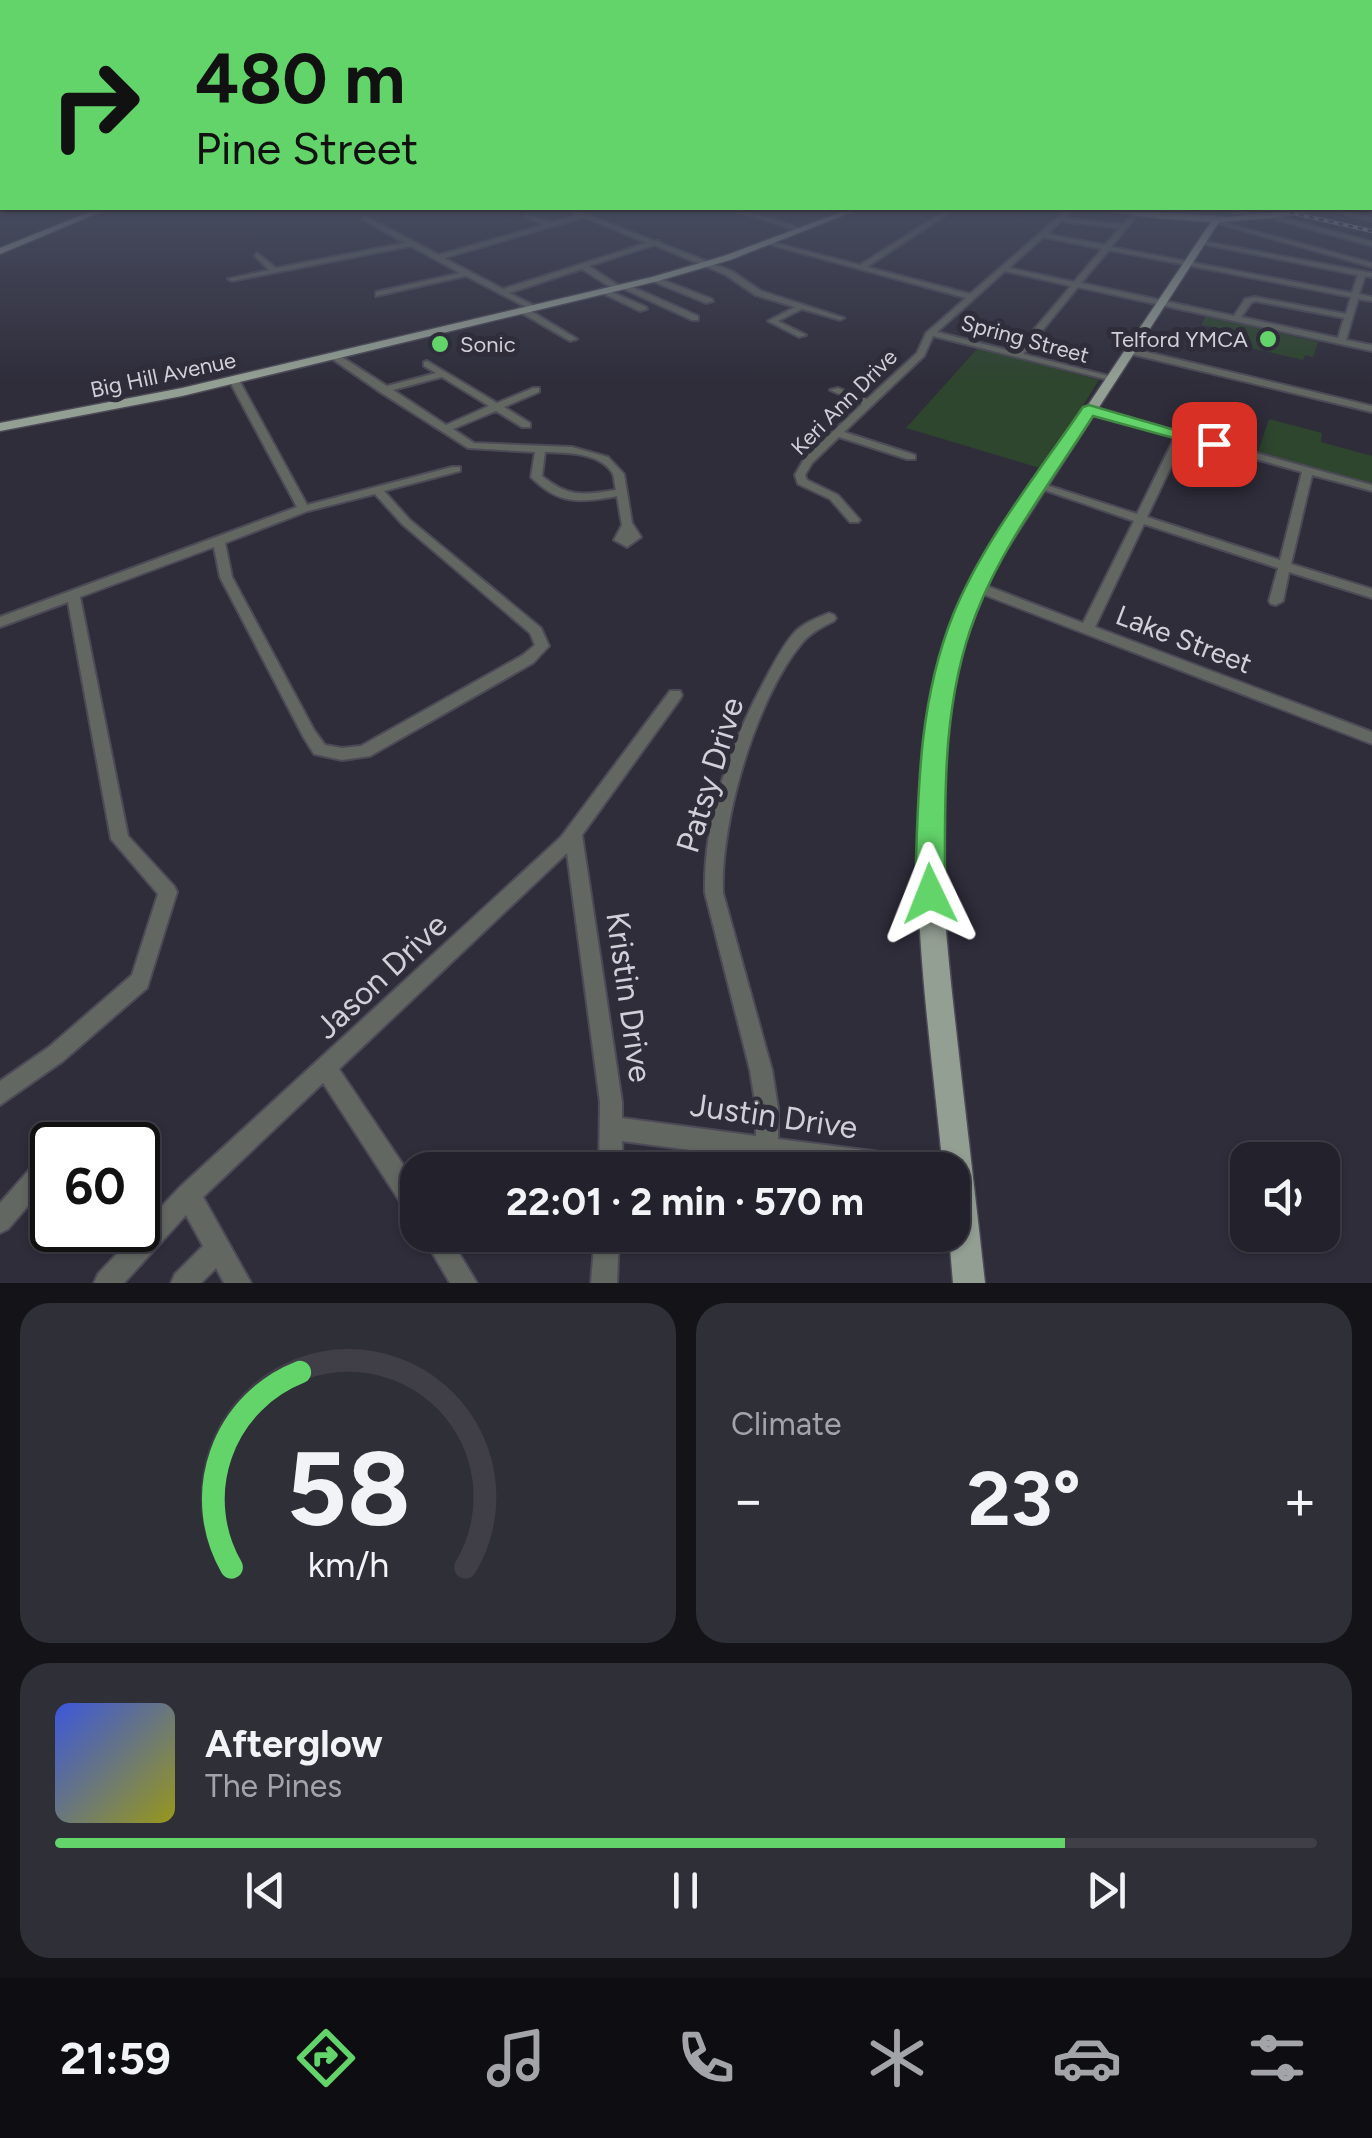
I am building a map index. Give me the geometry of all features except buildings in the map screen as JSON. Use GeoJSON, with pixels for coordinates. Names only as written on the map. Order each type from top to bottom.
{"type":"FeatureCollection","features":[{"type":"Feature","properties":{"kind":"main road","name":"Big Hill Avenue"},"geometry":{"type":"LineString","coordinates":[[0,427],[234,380],[710,263]]}},
{"type":"Feature","properties":{"kind":"main road"},"geometry":{"type":"LineString","coordinates":[[953,1152],[928,821],[940,698],[952,648],[977,587],[1039,486],[1188,264]]}},
{"type":"Feature","properties":{"kind":"main road"},"geometry":{"type":"LineString","coordinates":[[965,1252],[969,1283]]}},
{"type":"Feature","properties":{"kind":"street"},"geometry":{"type":"LineString","coordinates":[[267,263],[276,270]]}},
{"type":"Feature","properties":{"kind":"street"},"geometry":{"type":"LineString","coordinates":[[232,279],[313,263]]}},
{"type":"Feature","properties":{"kind":"street"},"geometry":{"type":"LineString","coordinates":[[447,263],[503,292],[574,339]]}},
{"type":"Feature","properties":{"kind":"street"},"geometry":{"type":"LineString","coordinates":[[503,292],[593,263]]}},
{"type":"Feature","properties":{"kind":"street"},"geometry":{"type":"LineString","coordinates":[[842,263],[972,298]]}},
{"type":"Feature","properties":{"kind":"street"},"geometry":{"type":"LineString","coordinates":[[861,268],[869,263]]}},
{"type":"Feature","properties":{"kind":"street","name":"Keri Ann Drive"},"geometry":{"type":"LineString","coordinates":[[854,520],[840,502],[802,482],[800,475],[812,456],[921,354],[931,333],[1011,263]]}},
{"type":"Feature","properties":{"kind":"street"},"geometry":{"type":"LineString","coordinates":[[1017,356],[1097,263]]}},
{"type":"Feature","properties":{"kind":"street"},"geometry":{"type":"LineString","coordinates":[[1183,263],[1372,299]]}},
{"type":"Feature","properties":{"kind":"street"},"geometry":{"type":"LineString","coordinates":[[1257,277],[1263,263]]}},
{"type":"Feature","properties":{"kind":"street"},"geometry":{"type":"LineString","coordinates":[[1305,263],[1367,274],[1346,316],[1341,342]]}},
{"type":"Feature","properties":{"kind":"street"},"geometry":{"type":"LineString","coordinates":[[707,264],[734,276],[752,290],[840,318]]}},
{"type":"Feature","properties":{"kind":"street"},"geometry":{"type":"LineString","coordinates":[[583,266],[620,287],[694,318]]}},
{"type":"Feature","properties":{"kind":"street"},"geometry":{"type":"LineString","coordinates":[[1004,269],[1372,348]]}},
{"type":"Feature","properties":{"kind":"street"},"geometry":{"type":"LineString","coordinates":[[380,294],[468,273]]}},
{"type":"Feature","properties":{"kind":"street"},"geometry":{"type":"LineString","coordinates":[[655,279],[709,300]]}},
{"type":"Feature","properties":{"kind":"street"},"geometry":{"type":"LineString","coordinates":[[605,291],[643,308]]}},
{"type":"Feature","properties":{"kind":"street"},"geometry":{"type":"LineString","coordinates":[[1236,319],[1248,300],[1255,299],[1346,316]]}},
{"type":"Feature","properties":{"kind":"street"},"geometry":{"type":"LineString","coordinates":[[800,308],[772,322],[802,335]]}},
{"type":"Feature","properties":{"kind":"street","name":"Spring Street"},"geometry":{"type":"LineString","coordinates":[[931,333],[1110,380]]}},
{"type":"Feature","properties":{"kind":"street"},"geometry":{"type":"LineString","coordinates":[[1130,351],[1372,409]]}},
{"type":"Feature","properties":{"kind":"street"},"geometry":{"type":"LineString","coordinates":[[334,356],[479,448],[580,450],[604,459],[619,474],[627,526]]}},
{"type":"Feature","properties":{"kind":"street"},"geometry":{"type":"LineString","coordinates":[[427,364],[526,425]]}},
{"type":"Feature","properties":{"kind":"street"},"geometry":{"type":"LineString","coordinates":[[383,390],[440,375]]}},
{"type":"Feature","properties":{"kind":"street"},"geometry":{"type":"LineString","coordinates":[[234,380],[304,509]]}},
{"type":"Feature","properties":{"kind":"street"},"geometry":{"type":"LineString","coordinates":[[444,429],[536,390]]}},
{"type":"Feature","properties":{"kind":"street"},"geometry":{"type":"LineString","coordinates":[[835,390],[868,404]]}},
{"type":"Feature","properties":{"kind":"street"},"geometry":{"type":"LineString","coordinates":[[1089,410],[1372,488]]}},
{"type":"Feature","properties":{"kind":"street"},"geometry":{"type":"LineString","coordinates":[[836,433],[911,457]]}},
{"type":"Feature","properties":{"kind":"street"},"geometry":{"type":"LineString","coordinates":[[1087,629],[1181,435]]}},
{"type":"Feature","properties":{"kind":"street"},"geometry":{"type":"LineString","coordinates":[[540,450],[536,477],[568,498],[583,500],[623,492]]}},
{"type":"Feature","properties":{"kind":"street"},"geometry":{"type":"LineString","coordinates":[[0,622],[304,509],[456,470]]}},
{"type":"Feature","properties":{"kind":"street"},"geometry":{"type":"LineString","coordinates":[[1276,601],[1308,470]]}},
{"type":"Feature","properties":{"kind":"street"},"geometry":{"type":"LineString","coordinates":[[1039,486],[1372,594]]}},
{"type":"Feature","properties":{"kind":"street"},"geometry":{"type":"LineString","coordinates":[[219,542],[226,577],[320,750],[364,752],[528,659],[542,646],[536,630],[406,522],[378,491]]}},
{"type":"Feature","properties":{"kind":"street","name":"Lake Street"},"geometry":{"type":"LineString","coordinates":[[977,587],[1372,738]]}},
{"type":"Feature","properties":{"kind":"street"},"geometry":{"type":"LineString","coordinates":[[0,1094],[56,1054],[140,982],[168,892],[120,838],[74,596]]}},
{"type":"Feature","properties":{"kind":"street","name":"Patsy Drive"},"geometry":{"type":"LineString","coordinates":[[766,1148],[763,1080],[718,910],[712,862],[757,711],[800,636],[829,618]]}},
{"type":"Feature","properties":{"kind":"street","name":"Jason Drive"},"geometry":{"type":"LineString","coordinates":[[107,1283],[188,1195],[574,834],[675,696]]}},
{"type":"Feature","properties":{"kind":"street","name":"Kristin Drive"},"geometry":{"type":"LineString","coordinates":[[574,834],[612,1128],[611,1152]]}},
{"type":"Feature","properties":{"kind":"street"},"geometry":{"type":"LineString","coordinates":[[326,1068],[400,1181]]}},
{"type":"Feature","properties":{"kind":"street","name":"Justin Drive"},"geometry":{"type":"LineString","coordinates":[[612,1128],[795,1152]]}},
{"type":"Feature","properties":{"kind":"street"},"geometry":{"type":"LineString","coordinates":[[0,1221],[30,1186]]}},
{"type":"Feature","properties":{"kind":"street"},"geometry":{"type":"LineString","coordinates":[[188,1195],[238,1283]]}},
{"type":"Feature","properties":{"kind":"street"},"geometry":{"type":"LineString","coordinates":[[184,1283],[218,1248]]}},
{"type":"Feature","properties":{"kind":"street"},"geometry":{"type":"LineString","coordinates":[[445,1252],[464,1283]]}},
{"type":"Feature","properties":{"kind":"street"},"geometry":{"type":"LineString","coordinates":[[604,1283],[606,1252]]}},
{"type":"Feature","properties":{"kind":"green space","name":"Telford YMCA"},"geometry":{"type":"Polygon","coordinates":[[[1206,316],[1318,342],[1313,357],[1305,355],[1303,360],[1230,343],[1234,331],[1201,325],[1206,316]]]}},
{"type":"Feature","properties":{"kind":"green space"},"geometry":{"type":"Polygon","coordinates":[[[978,348],[1099,380],[1043,469],[906,428],[978,348]]]}},
{"type":"Feature","properties":{"kind":"green space"},"geometry":{"type":"Polygon","coordinates":[[[1269,419],[1322,433],[1321,442],[1372,456],[1372,484],[1258,452],[1269,419]]]}},
{"type":"Feature","properties":{"kind":"place","name":"Telford YMCA"},"geometry":{"type":"Point","coordinates":[1268,339]}},
{"type":"Feature","properties":{"kind":"place","name":"Sonic"},"geometry":{"type":"Point","coordinates":[440,344]}},
{"type":"Feature","properties":{"kind":"route"},"geometry":{"type":"LineString","coordinates":[[930,894],[928,821],[932,759],[945,676],[965,612],[1007,535],[1089,410],[1214,444]]}}]}
